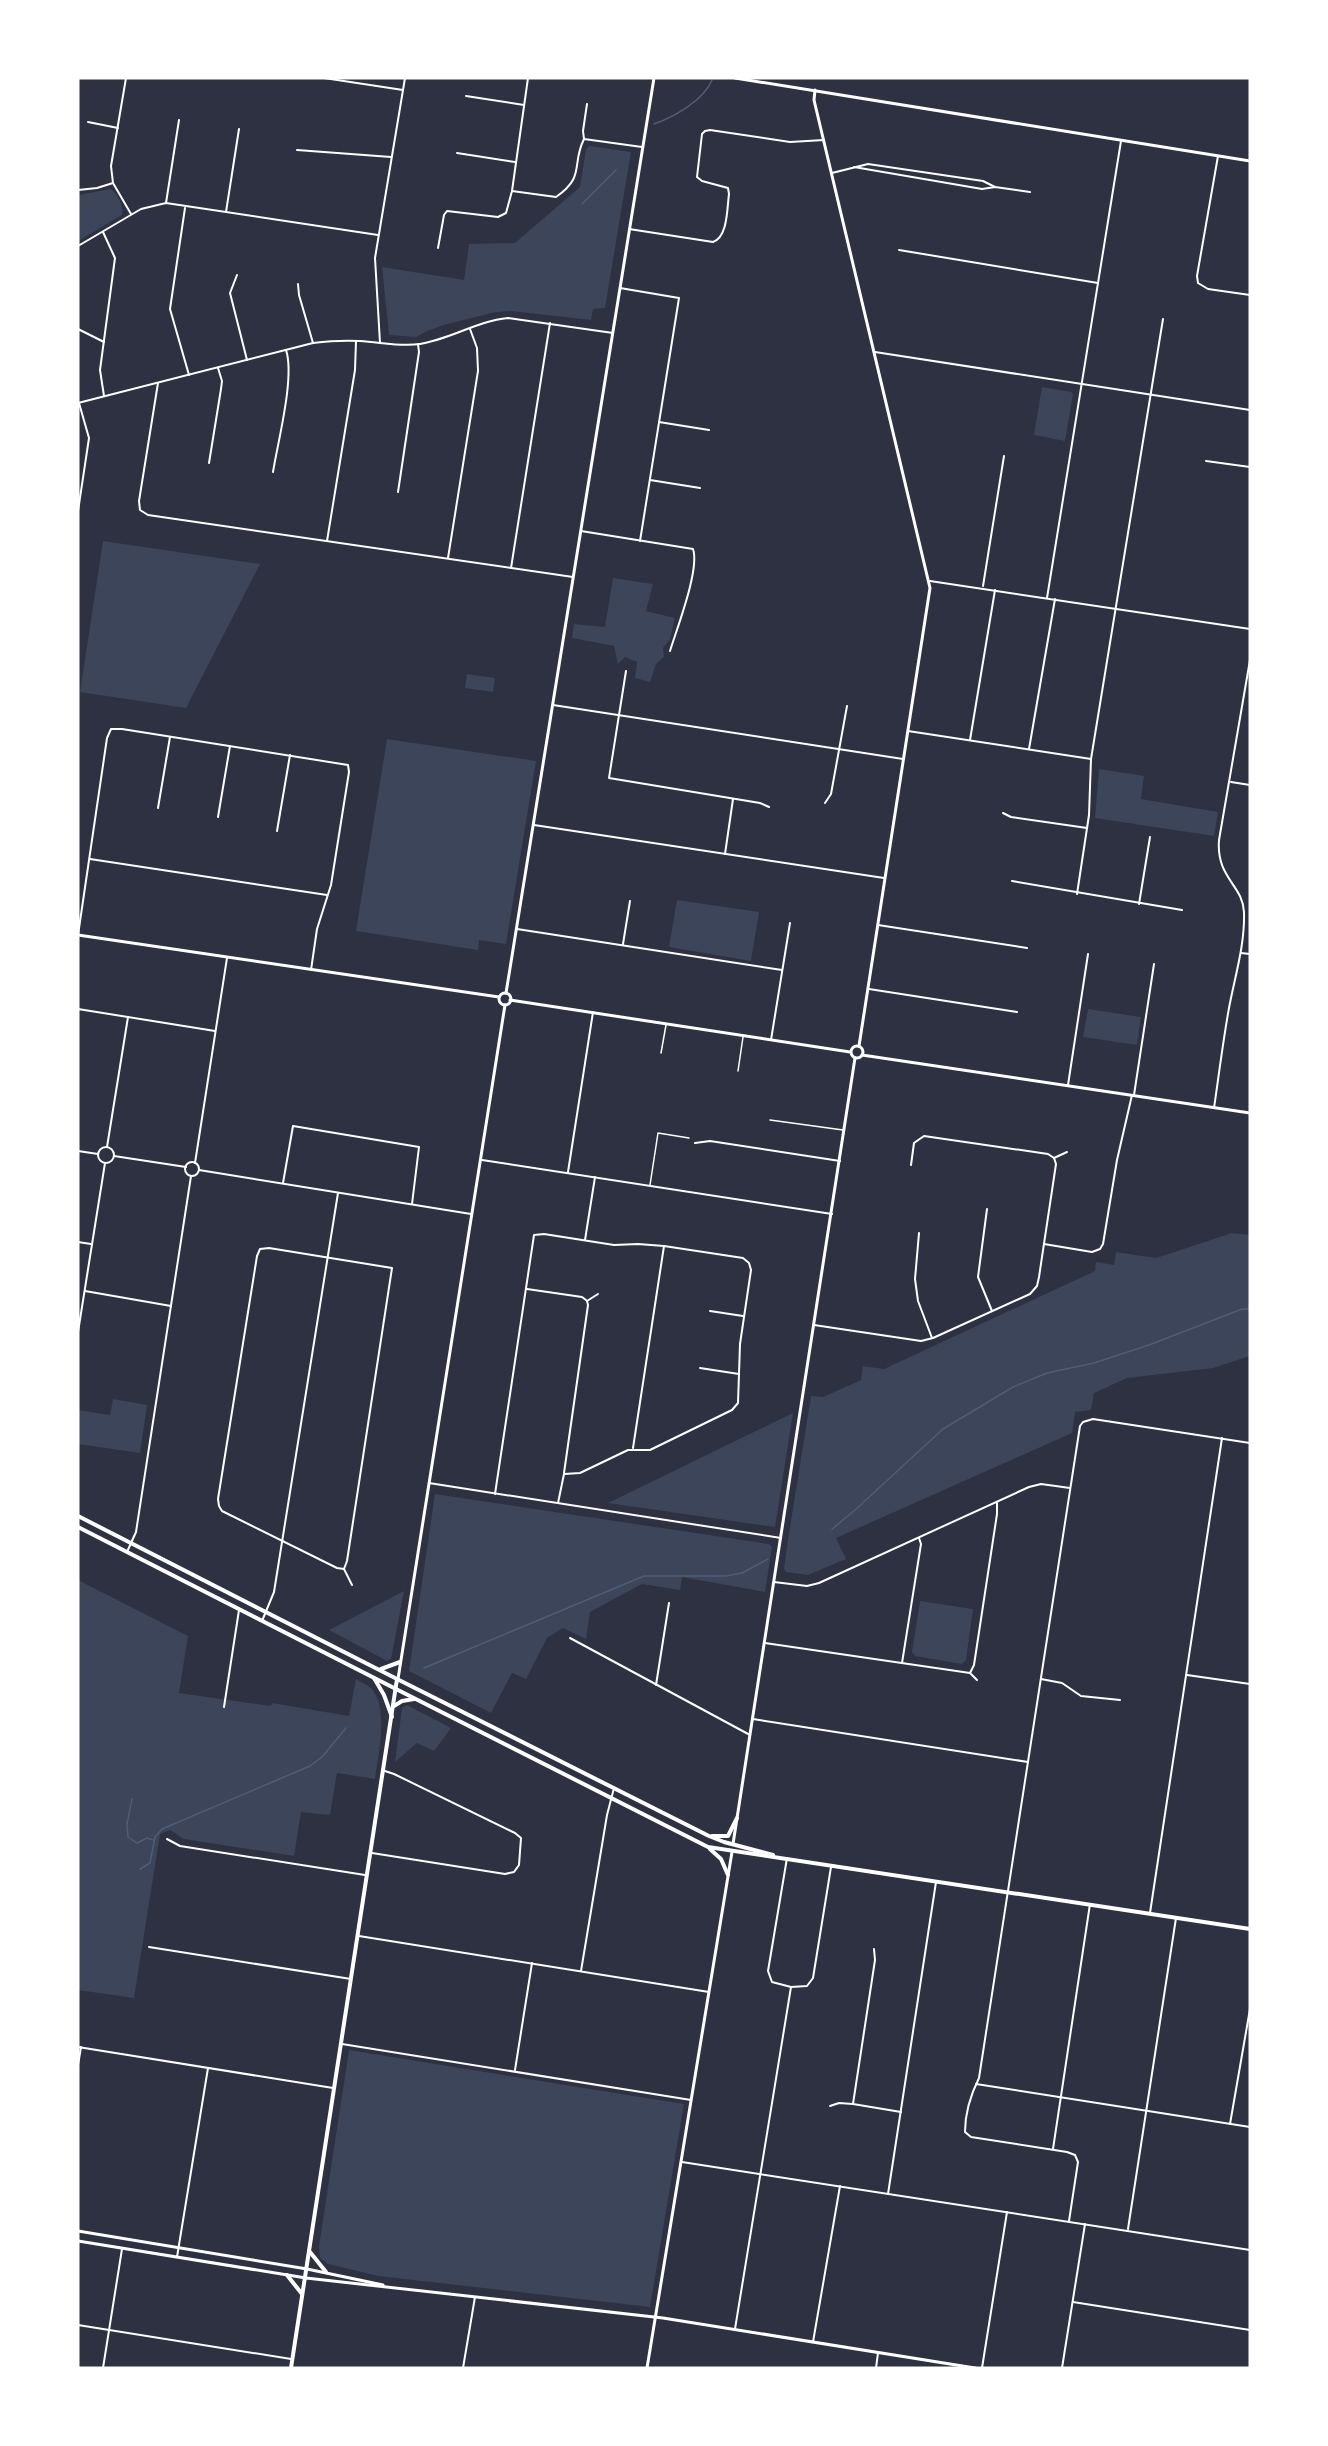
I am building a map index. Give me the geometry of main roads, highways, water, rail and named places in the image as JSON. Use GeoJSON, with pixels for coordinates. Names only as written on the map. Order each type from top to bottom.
{"type":"FeatureCollection","features":[{"type":"Feature","properties":{"kind":"main road"},"geometry":{"type":"LineString","coordinates":[[78,1516],[709,1836],[733,1845],[787,1858]]}},
{"type":"Feature","properties":{"kind":"main road"},"geometry":{"type":"LineString","coordinates":[[78,1527],[708,1847],[1250,1929]]}},
{"type":"Feature","properties":{"kind":"main road"},"geometry":{"type":"LineString","coordinates":[[380,1669],[400,1662]]}},
{"type":"Feature","properties":{"kind":"main road"},"geometry":{"type":"LineString","coordinates":[[374,1678],[384,1695],[392,1718]]}},
{"type":"Feature","properties":{"kind":"main road"},"geometry":{"type":"LineString","coordinates":[[291,2368],[398,1679]]}},
{"type":"Feature","properties":{"kind":"main road"},"geometry":{"type":"LineString","coordinates":[[394,1706],[403,1700],[414,1699]]}},
{"type":"Feature","properties":{"kind":"main road"},"geometry":{"type":"LineString","coordinates":[[709,1836],[728,1836],[737,1818]]}},
{"type":"Feature","properties":{"kind":"main road"},"geometry":{"type":"LineString","coordinates":[[708,1847],[720,1859],[728,1875]]}},
{"type":"Feature","properties":{"kind":"main road"},"geometry":{"type":"LineString","coordinates":[[310,2252],[326,2272]]}},
{"type":"Feature","properties":{"kind":"main road"},"geometry":{"type":"LineString","coordinates":[[287,2274],[303,2295]]}},
{"type":"Feature","properties":{"kind":"waterway"},"geometry":{"type":"LineString","coordinates":[[654,124],[688,107],[702,94],[712,80]]}},
{"type":"Feature","properties":{"kind":"waterway"},"geometry":{"type":"LineString","coordinates":[[582,204],[616,170]]}},
{"type":"Feature","properties":{"kind":"waterway"},"geometry":{"type":"LineString","coordinates":[[832,1529],[943,1429],[1013,1387],[1047,1373],[1094,1363],[1149,1345],[1242,1309],[1250,1309]]}},
{"type":"Feature","properties":{"kind":"waterway"},"geometry":{"type":"LineString","coordinates":[[424,1668],[644,1576],[726,1576],[742,1573],[768,1559]]}},
{"type":"Feature","properties":{"kind":"waterway"},"geometry":{"type":"LineString","coordinates":[[140,1869],[150,1863],[155,1837],[162,1829],[310,1766],[322,1757],[346,1728]]}},
{"type":"Feature","properties":{"kind":"waterway"},"geometry":{"type":"LineString","coordinates":[[132,1799],[127,1824],[128,1837],[137,1843],[147,1838],[153,1840]]}}]}
